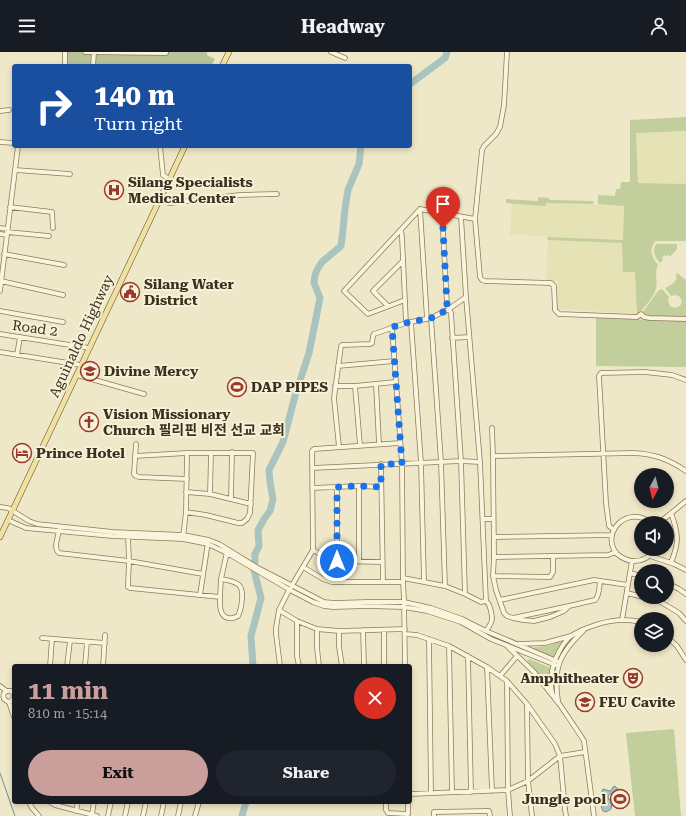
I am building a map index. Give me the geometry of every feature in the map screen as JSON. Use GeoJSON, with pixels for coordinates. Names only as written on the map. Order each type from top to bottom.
{"type":"FeatureCollection","features":[{"type":"Feature","properties":{"kind":"main road"},"geometry":{"type":"LineString","coordinates":[[223,64],[229,52]]}},
{"type":"Feature","properties":{"kind":"main road","name":"Aguinaldo Highway"},"geometry":{"type":"LineString","coordinates":[[0,537],[184,148]]}},
{"type":"Feature","properties":{"kind":"street"},"geometry":{"type":"LineString","coordinates":[[65,52],[65,64]]}},
{"type":"Feature","properties":{"kind":"street"},"geometry":{"type":"LineString","coordinates":[[85,52],[166,52]]}},
{"type":"Feature","properties":{"kind":"street"},"geometry":{"type":"LineString","coordinates":[[93,64],[94,52]]}},
{"type":"Feature","properties":{"kind":"street"},"geometry":{"type":"LineString","coordinates":[[330,52],[345,58]]}},
{"type":"Feature","properties":{"kind":"street"},"geometry":{"type":"LineString","coordinates":[[507,52],[504,105],[500,127],[482,150],[475,219],[480,277],[482,280],[550,283],[554,286],[555,310],[559,314],[637,317],[641,314],[644,317],[650,318],[686,319]]}},
{"type":"Feature","properties":{"kind":"street"},"geometry":{"type":"LineString","coordinates":[[0,111],[9,110]]}},
{"type":"Feature","properties":{"kind":"street"},"geometry":{"type":"LineString","coordinates":[[0,142],[12,143]]}},
{"type":"Feature","properties":{"kind":"street"},"geometry":{"type":"LineString","coordinates":[[0,291],[18,148]]}},
{"type":"Feature","properties":{"kind":"street"},"geometry":{"type":"LineString","coordinates":[[160,148],[163,175],[169,179]]}},
{"type":"Feature","properties":{"kind":"street"},"geometry":{"type":"LineString","coordinates":[[15,170],[70,174]]}},
{"type":"Feature","properties":{"kind":"street"},"geometry":{"type":"LineString","coordinates":[[160,198],[170,203],[240,195],[277,194]]}},
{"type":"Feature","properties":{"kind":"street"},"geometry":{"type":"LineString","coordinates":[[10,207],[52,212],[53,228]]}},
{"type":"Feature","properties":{"kind":"street"},"geometry":{"type":"LineString","coordinates":[[420,209],[475,219]]}},
{"type":"Feature","properties":{"kind":"street"},"geometry":{"type":"LineString","coordinates":[[405,300],[368,314],[344,291],[420,209]]}},
{"type":"Feature","properties":{"kind":"street"},"geometry":{"type":"LineString","coordinates":[[420,209],[442,462],[445,586]]}},
{"type":"Feature","properties":{"kind":"street"},"geometry":{"type":"LineString","coordinates":[[442,213],[447,305],[451,312],[461,461],[466,594]]}},
{"type":"Feature","properties":{"kind":"street"},"geometry":{"type":"LineString","coordinates":[[461,217],[469,337],[480,462],[486,601],[490,606],[492,619],[486,631]]}},
{"type":"Feature","properties":{"kind":"street"},"geometry":{"type":"LineString","coordinates":[[0,228],[7,232]]}},
{"type":"Feature","properties":{"kind":"street"},"geometry":{"type":"LineString","coordinates":[[401,230],[405,300],[421,463],[424,582]]}},
{"type":"Feature","properties":{"kind":"street"},"geometry":{"type":"LineString","coordinates":[[0,234],[7,232],[49,236]]}},
{"type":"Feature","properties":{"kind":"street"},"geometry":{"type":"LineString","coordinates":[[4,254],[64,265]]}},
{"type":"Feature","properties":{"kind":"street"},"geometry":{"type":"LineString","coordinates":[[388,306],[373,291],[403,260]]}},
{"type":"Feature","properties":{"kind":"street"},"geometry":{"type":"LineString","coordinates":[[1,281],[62,295]]}},
{"type":"Feature","properties":{"kind":"street"},"geometry":{"type":"LineString","coordinates":[[338,447],[334,398],[341,346],[370,344],[373,341],[373,334],[408,322],[429,319],[449,309],[466,297]]}},
{"type":"Feature","properties":{"kind":"street"},"geometry":{"type":"LineString","coordinates":[[0,311],[62,322]]}},
{"type":"Feature","properties":{"kind":"street"},"geometry":{"type":"LineString","coordinates":[[392,327],[402,464],[405,664]]}},
{"type":"Feature","properties":{"kind":"street","name":"Road 2"},"geometry":{"type":"LineString","coordinates":[[0,334],[90,348]]}},
{"type":"Feature","properties":{"kind":"street"},"geometry":{"type":"LineString","coordinates":[[17,355],[20,337]]}},
{"type":"Feature","properties":{"kind":"street"},"geometry":{"type":"LineString","coordinates":[[452,338],[469,337]]}},
{"type":"Feature","properties":{"kind":"street"},"geometry":{"type":"LineString","coordinates":[[0,352],[81,365]]}},
{"type":"Feature","properties":{"kind":"street"},"geometry":{"type":"LineString","coordinates":[[338,366],[394,361]]}},
{"type":"Feature","properties":{"kind":"street"},"geometry":{"type":"LineString","coordinates":[[614,530],[609,526],[606,503],[599,376],[602,373],[645,372],[672,375],[686,380]]}},
{"type":"Feature","properties":{"kind":"street"},"geometry":{"type":"LineString","coordinates":[[77,375],[144,394]]}},
{"type":"Feature","properties":{"kind":"street"},"geometry":{"type":"LineString","coordinates":[[335,386],[355,386],[395,382]]}},
{"type":"Feature","properties":{"kind":"street"},"geometry":{"type":"LineString","coordinates":[[376,384],[379,444]]}},
{"type":"Feature","properties":{"kind":"street"},"geometry":{"type":"LineString","coordinates":[[355,386],[360,445]]}},
{"type":"Feature","properties":{"kind":"street"},"geometry":{"type":"LineString","coordinates":[[492,428],[494,519],[493,576],[504,613],[513,618],[534,621],[564,612],[569,606]]}},
{"type":"Feature","properties":{"kind":"street"},"geometry":{"type":"LineString","coordinates":[[280,664],[276,634],[279,610],[313,550],[312,451],[314,449],[400,443]]}},
{"type":"Feature","properties":{"kind":"street"},"geometry":{"type":"LineString","coordinates":[[136,444],[134,474],[136,476],[187,479]]}},
{"type":"Feature","properties":{"kind":"street"},"geometry":{"type":"LineString","coordinates":[[231,499],[232,452]]}},
{"type":"Feature","properties":{"kind":"street"},"geometry":{"type":"LineString","coordinates":[[135,456],[187,453],[253,453],[251,504],[250,513],[247,519],[242,523],[238,523],[206,515],[186,512]]}},
{"type":"Feature","properties":{"kind":"street"},"geometry":{"type":"LineString","coordinates":[[183,537],[186,512],[187,453]]}},
{"type":"Feature","properties":{"kind":"street"},"geometry":{"type":"LineString","coordinates":[[210,494],[211,453]]}},
{"type":"Feature","properties":{"kind":"street"},"geometry":{"type":"LineString","coordinates":[[493,456],[648,454],[661,457],[678,465],[686,471]]}},
{"type":"Feature","properties":{"kind":"street"},"geometry":{"type":"LineString","coordinates":[[312,468],[461,461],[480,462]]}},
{"type":"Feature","properties":{"kind":"street"},"geometry":{"type":"LineString","coordinates":[[381,464],[383,582]]}},
{"type":"Feature","properties":{"kind":"street"},"geometry":{"type":"LineString","coordinates":[[312,488],[359,486],[381,487]]}},
{"type":"Feature","properties":{"kind":"street"},"geometry":{"type":"LineString","coordinates":[[359,486],[359,561]]}},
{"type":"Feature","properties":{"kind":"street"},"geometry":{"type":"LineString","coordinates":[[337,487],[337,561]]}},
{"type":"Feature","properties":{"kind":"street"},"geometry":{"type":"LineString","coordinates":[[186,492],[210,494],[251,504]]}},
{"type":"Feature","properties":{"kind":"street"},"geometry":{"type":"LineString","coordinates":[[667,516],[686,501]]}},
{"type":"Feature","properties":{"kind":"street"},"geometry":{"type":"LineString","coordinates":[[0,507],[8,508],[29,521],[37,524],[59,529]]}},
{"type":"Feature","properties":{"kind":"street"},"geometry":{"type":"LineString","coordinates":[[671,513],[677,529],[678,537],[671,563]]}},
{"type":"Feature","properties":{"kind":"street"},"geometry":{"type":"LineString","coordinates":[[634,516],[623,519],[617,524],[612,535],[613,547],[616,552],[623,558],[632,561],[641,560],[650,556],[686,570]]}},
{"type":"Feature","properties":{"kind":"street"},"geometry":{"type":"LineString","coordinates":[[483,518],[494,519]]}},
{"type":"Feature","properties":{"kind":"street"},"geometry":{"type":"LineString","coordinates":[[8,520],[26,528],[59,529],[128,536],[183,537],[208,542],[228,551],[258,570],[324,602],[404,604],[431,608],[462,619],[556,663]]}},
{"type":"Feature","properties":{"kind":"street"},"geometry":{"type":"LineString","coordinates":[[59,529],[56,548],[57,552],[59,553],[129,561],[203,574]]}},
{"type":"Feature","properties":{"kind":"street"},"geometry":{"type":"LineString","coordinates":[[494,537],[612,535]]}},
{"type":"Feature","properties":{"kind":"street"},"geometry":{"type":"LineString","coordinates":[[128,536],[128,587],[220,597]]}},
{"type":"Feature","properties":{"kind":"street"},"geometry":{"type":"LineString","coordinates":[[200,595],[208,542]]}},
{"type":"Feature","properties":{"kind":"street"},"geometry":{"type":"LineString","coordinates":[[313,550],[330,560],[382,562]]}},
{"type":"Feature","properties":{"kind":"street"},"geometry":{"type":"LineString","coordinates":[[221,579],[238,584],[241,587],[242,604],[238,616],[234,618],[224,617],[221,613],[221,579],[228,551]]}},
{"type":"Feature","properties":{"kind":"street"},"geometry":{"type":"LineString","coordinates":[[494,557],[608,554],[616,552]]}},
{"type":"Feature","properties":{"kind":"street"},"geometry":{"type":"LineString","coordinates":[[493,576],[550,577],[553,572],[553,556]]}},
{"type":"Feature","properties":{"kind":"street"},"geometry":{"type":"LineString","coordinates":[[622,620],[632,561]]}},
{"type":"Feature","properties":{"kind":"street"},"geometry":{"type":"LineString","coordinates":[[303,567],[323,579],[332,582],[383,582],[403,580],[424,582],[445,586],[466,594],[481,602],[486,601]]}},
{"type":"Feature","properties":{"kind":"street"},"geometry":{"type":"LineString","coordinates":[[630,573],[634,574]]}},
{"type":"Feature","properties":{"kind":"street"},"geometry":{"type":"LineString","coordinates":[[500,600],[594,580],[628,585]]}},
{"type":"Feature","properties":{"kind":"street"},"geometry":{"type":"LineString","coordinates":[[513,618],[595,600],[599,594],[600,581]]}},
{"type":"Feature","properties":{"kind":"street"},"geometry":{"type":"LineString","coordinates":[[674,586],[686,594]]}},
{"type":"Feature","properties":{"kind":"street"},"geometry":{"type":"LineString","coordinates":[[627,594],[659,601],[679,613],[686,621]]}},
{"type":"Feature","properties":{"kind":"street"},"geometry":{"type":"LineString","coordinates":[[404,604],[461,622],[491,639],[556,663]]}},
{"type":"Feature","properties":{"kind":"street"},"geometry":{"type":"LineString","coordinates":[[279,610],[297,621],[316,629],[339,631],[384,630],[417,635],[449,646],[468,656],[507,681],[555,744],[560,756],[566,816]]}},
{"type":"Feature","properties":{"kind":"street"},"geometry":{"type":"LineString","coordinates":[[517,645],[545,643],[571,636],[605,622],[622,620],[634,621]]}},
{"type":"Feature","properties":{"kind":"street"},"geometry":{"type":"LineString","coordinates":[[297,621],[297,656],[299,664]]}},
{"type":"Feature","properties":{"kind":"street"},"geometry":{"type":"LineString","coordinates":[[316,629],[319,664]]}},
{"type":"Feature","properties":{"kind":"street"},"geometry":{"type":"LineString","coordinates":[[559,704],[556,687],[556,663],[574,639],[585,629]]}},
{"type":"Feature","properties":{"kind":"street"},"geometry":{"type":"LineString","coordinates":[[363,630],[364,664]]}},
{"type":"Feature","properties":{"kind":"street"},"geometry":{"type":"LineString","coordinates":[[384,630],[384,664]]}},
{"type":"Feature","properties":{"kind":"street"},"geometry":{"type":"LineString","coordinates":[[339,631],[339,647],[342,664]]}},
{"type":"Feature","properties":{"kind":"street"},"geometry":{"type":"LineString","coordinates":[[103,664],[105,635]]}},
{"type":"Feature","properties":{"kind":"street"},"geometry":{"type":"LineString","coordinates":[[553,695],[551,683],[556,663],[564,644],[571,636]]}},
{"type":"Feature","properties":{"kind":"street"},"geometry":{"type":"LineString","coordinates":[[42,638],[105,643]]}},
{"type":"Feature","properties":{"kind":"street"},"geometry":{"type":"LineString","coordinates":[[50,664],[52,639]]}},
{"type":"Feature","properties":{"kind":"street"},"geometry":{"type":"LineString","coordinates":[[429,639],[431,793]]}},
{"type":"Feature","properties":{"kind":"street"},"geometry":{"type":"LineString","coordinates":[[67,664],[70,641]]}},
{"type":"Feature","properties":{"kind":"street"},"geometry":{"type":"LineString","coordinates":[[85,664],[87,642]]}},
{"type":"Feature","properties":{"kind":"street"},"geometry":{"type":"LineString","coordinates":[[674,643],[686,660]]}},
{"type":"Feature","properties":{"kind":"street"},"geometry":{"type":"LineString","coordinates":[[504,644],[534,672],[553,695],[584,741],[594,816]]}},
{"type":"Feature","properties":{"kind":"street"},"geometry":{"type":"LineString","coordinates":[[449,646],[452,792]]}},
{"type":"Feature","properties":{"kind":"street"},"geometry":{"type":"LineString","coordinates":[[468,656],[471,792]]}},
{"type":"Feature","properties":{"kind":"street"},"geometry":{"type":"LineString","coordinates":[[500,676],[518,656]]}},
{"type":"Feature","properties":{"kind":"street"},"geometry":{"type":"LineString","coordinates":[[486,667],[492,791]]}},
{"type":"Feature","properties":{"kind":"street"},"geometry":{"type":"LineString","coordinates":[[507,681],[508,790],[510,816]]}},
{"type":"Feature","properties":{"kind":"street"},"geometry":{"type":"LineString","coordinates":[[0,686],[7,691]]}},
{"type":"Feature","properties":{"kind":"street"},"geometry":{"type":"LineString","coordinates":[[12,692],[10,690],[2,692],[4,699],[9,702],[12,711]]}},
{"type":"Feature","properties":{"kind":"street"},"geometry":{"type":"LineString","coordinates":[[526,704],[528,780],[532,816]]}},
{"type":"Feature","properties":{"kind":"street"},"geometry":{"type":"LineString","coordinates":[[412,794],[508,790],[528,780],[560,756],[585,752]]}},
{"type":"Feature","properties":{"kind":"street"},"geometry":{"type":"LineString","coordinates":[[30,804],[39,816]]}},
{"type":"Feature","properties":{"kind":"street"},"geometry":{"type":"LineString","coordinates":[[61,804],[76,811],[97,816]]}},
{"type":"Feature","properties":{"kind":"street"},"geometry":{"type":"LineString","coordinates":[[76,811],[78,804]]}},
{"type":"Feature","properties":{"kind":"street"},"geometry":{"type":"LineString","coordinates":[[92,814],[94,804]]}},
{"type":"Feature","properties":{"kind":"street"},"geometry":{"type":"LineString","coordinates":[[108,816],[111,804]]}},
{"type":"Feature","properties":{"kind":"street"},"geometry":{"type":"LineString","coordinates":[[125,816],[128,804]]}},
{"type":"Feature","properties":{"kind":"street"},"geometry":{"type":"LineString","coordinates":[[143,816],[146,804]]}},
{"type":"Feature","properties":{"kind":"street"},"geometry":{"type":"LineString","coordinates":[[161,816],[164,804]]}},
{"type":"Feature","properties":{"kind":"street"},"geometry":{"type":"LineString","coordinates":[[178,816],[181,804]]}},
{"type":"Feature","properties":{"kind":"street"},"geometry":{"type":"LineString","coordinates":[[196,816],[199,804]]}},
{"type":"Feature","properties":{"kind":"street"},"geometry":{"type":"LineString","coordinates":[[386,804],[386,810],[388,813],[408,814],[408,804]]}},
{"type":"Feature","properties":{"kind":"street"},"geometry":{"type":"LineString","coordinates":[[434,816],[434,812],[486,811],[489,811],[490,816]]}},
{"type":"Feature","properties":{"kind":"shaded area"},"geometry":{"type":"Polygon","coordinates":[[[686,131],[686,184],[638,183],[636,133],[686,131]]]}},
{"type":"Feature","properties":{"kind":"shaded area"},"geometry":{"type":"Polygon","coordinates":[[[512,203],[545,206],[546,203],[624,205],[623,240],[510,235],[512,203]]]}},
{"type":"Feature","properties":{"kind":"shaded area"},"geometry":{"type":"Polygon","coordinates":[[[548,240],[622,243],[623,271],[635,272],[637,314],[557,309],[558,281],[546,280],[548,240]]]}},
{"type":"Feature","properties":{"kind":"green space"},"geometry":{"type":"Polygon","coordinates":[[[63,52],[207,52],[207,55],[215,59],[212,64],[63,64],[63,52]]]}},
{"type":"Feature","properties":{"kind":"green space"},"geometry":{"type":"Polygon","coordinates":[[[686,117],[686,131],[636,133],[638,183],[686,184],[686,241],[655,241],[653,244],[651,250],[652,256],[658,265],[656,270],[656,288],[651,298],[638,315],[635,272],[623,272],[622,243],[548,240],[547,237],[623,240],[624,206],[598,204],[598,195],[615,196],[616,189],[620,189],[621,182],[630,182],[630,120],[686,117]]]}},
{"type":"Feature","properties":{"kind":"green space"},"geometry":{"type":"Polygon","coordinates":[[[538,197],[548,198],[550,200],[594,201],[593,204],[546,203],[546,206],[506,203],[506,199],[538,201],[538,197]]]}},
{"type":"Feature","properties":{"kind":"green space"},"geometry":{"type":"Polygon","coordinates":[[[656,244],[677,244],[677,249],[670,257],[668,255],[664,255],[662,258],[663,260],[660,263],[654,250],[656,244]]]}},
{"type":"Feature","properties":{"kind":"green space"},"geometry":{"type":"Polygon","coordinates":[[[677,273],[686,280],[686,317],[646,315],[642,313],[658,291],[662,289],[669,297],[668,301],[670,306],[675,308],[680,306],[682,302],[680,297],[676,295],[671,296],[665,288],[676,280],[677,273]]]}},
{"type":"Feature","properties":{"kind":"green space"},"geometry":{"type":"Polygon","coordinates":[[[596,318],[686,321],[686,367],[596,366],[596,318]]]}},
{"type":"Feature","properties":{"kind":"green space"},"geometry":{"type":"Polygon","coordinates":[[[559,642],[562,644],[553,659],[534,651],[533,648],[548,646],[559,642]]]}},
{"type":"Feature","properties":{"kind":"green space"},"geometry":{"type":"Polygon","coordinates":[[[529,659],[551,668],[550,685],[547,684],[529,663],[527,660],[529,659]]]}},
{"type":"Feature","properties":{"kind":"green space"},"geometry":{"type":"Polygon","coordinates":[[[674,729],[681,816],[635,816],[626,733],[674,729]]]}},
{"type":"Feature","properties":{"kind":"water","name":"Jungle pool"},"geometry":{"type":"Polygon","coordinates":[[[615,786],[618,789],[617,794],[611,793],[608,796],[609,800],[616,799],[620,795],[623,795],[624,803],[612,804],[611,809],[606,812],[603,811],[601,805],[604,797],[602,790],[611,791],[615,786]]]}},
{"type":"Feature","properties":{"kind":"waterway"},"geometry":{"type":"LineString","coordinates":[[412,83],[445,58],[447,52]]}},
{"type":"Feature","properties":{"kind":"waterway"},"geometry":{"type":"LineString","coordinates":[[255,562],[255,554],[259,546],[258,530],[270,511],[273,499],[269,470],[283,442],[295,396],[309,353],[320,298],[314,283],[315,275],[322,262],[341,246],[348,190],[359,164],[361,148]]}},
{"type":"Feature","properties":{"kind":"waterway"},"geometry":{"type":"LineString","coordinates":[[253,664],[251,636],[261,598],[254,570]]}},
{"type":"Feature","properties":{"kind":"waterway"},"geometry":{"type":"LineString","coordinates":[[0,773],[15,816]]}},
{"type":"Feature","properties":{"kind":"waterway"},"geometry":{"type":"LineString","coordinates":[[242,816],[245,804]]}},
{"type":"Feature","properties":{"kind":"place","name":"Silang Specialists Medical Center"},"geometry":{"type":"Point","coordinates":[114,190]}},
{"type":"Feature","properties":{"kind":"place","name":"Silang Water District"},"geometry":{"type":"Point","coordinates":[130,292]}},
{"type":"Feature","properties":{"kind":"place","name":"Divine Mercy"},"geometry":{"type":"Point","coordinates":[90,371]}},
{"type":"Feature","properties":{"kind":"place","name":"DAP PIPES"},"geometry":{"type":"Point","coordinates":[237,387]}},
{"type":"Feature","properties":{"kind":"place","name":"Vision Missionary Church 필리핀 비전 선교 교회"},"geometry":{"type":"Point","coordinates":[89,422]}},
{"type":"Feature","properties":{"kind":"place","name":"Prince Hotel"},"geometry":{"type":"Point","coordinates":[22,453]}},
{"type":"Feature","properties":{"kind":"place","name":"Amphitheater"},"geometry":{"type":"Point","coordinates":[633,678]}},
{"type":"Feature","properties":{"kind":"place","name":"FEU Cavite"},"geometry":{"type":"Point","coordinates":[585,702]}},
{"type":"Feature","properties":{"kind":"place","name":"Jungle pool"},"geometry":{"type":"Point","coordinates":[620,799]}},
{"type":"Feature","properties":{"kind":"route"},"geometry":{"type":"LineString","coordinates":[[337,561],[337,487],[381,487],[381,464],[402,464],[392,327],[431,318],[449,309],[447,305],[443,228]]}}]}
